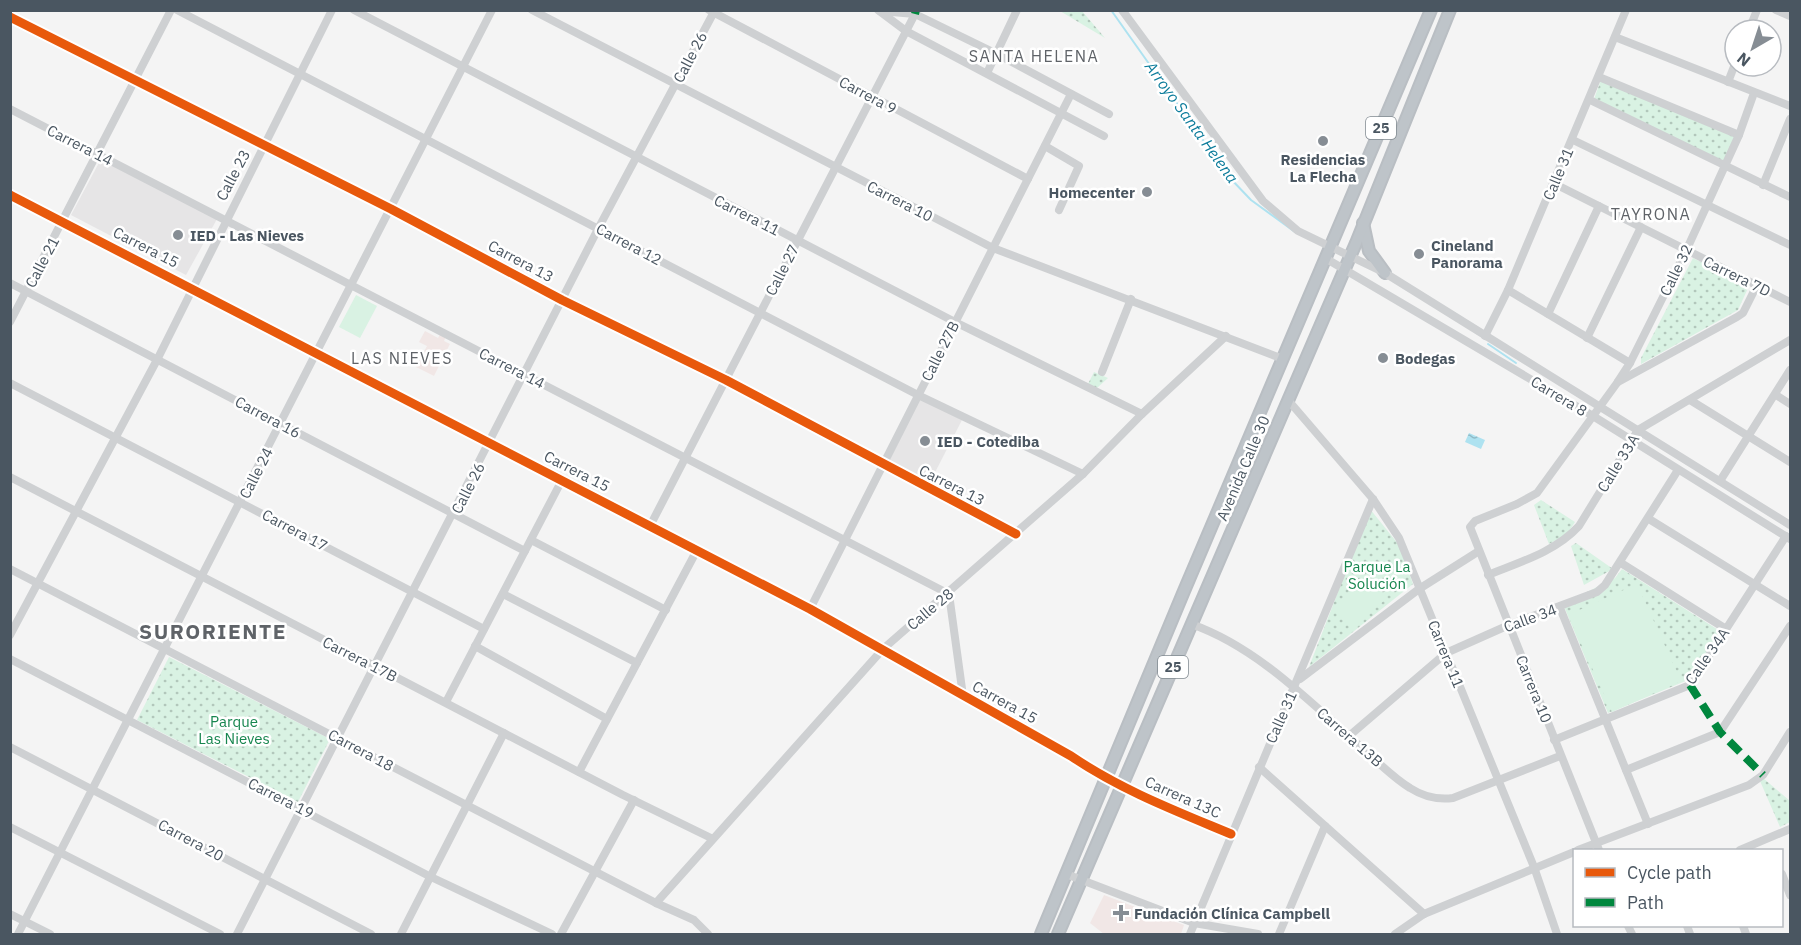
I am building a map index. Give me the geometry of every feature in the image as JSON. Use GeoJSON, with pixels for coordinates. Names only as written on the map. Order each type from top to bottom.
{"type":"FeatureCollection","features":[{"type":"Feature","properties":{"kind":"highway","name":"Avenida Calle 30"},"geometry":{"type":"LineString","coordinates":[[1041,934],[1324,258],[1431,10]]}},
{"type":"Feature","properties":{"kind":"highway","name":"Avenida Calle 30"},"geometry":{"type":"LineString","coordinates":[[1058,934],[1350,255],[1450,10]]}},
{"type":"Feature","properties":{"kind":"highway"},"geometry":{"type":"LineString","coordinates":[[1363,223],[1369,251],[1385,273]]}},
{"type":"Feature","properties":{"kind":"street","name":"Calle 21"},"geometry":{"type":"LineString","coordinates":[[10,322],[171,10]]}},
{"type":"Feature","properties":{"kind":"street","name":"Carrera 12"},"geometry":{"type":"LineString","coordinates":[[177,10],[599,227],[918,395],[1083,474]]}},
{"type":"Feature","properties":{"kind":"street","name":"Calle 23"},"geometry":{"type":"LineString","coordinates":[[10,635],[158,358],[332,10]]}},
{"type":"Feature","properties":{"kind":"street","name":"Carrera 11"},"geometry":{"type":"LineString","coordinates":[[354,10],[797,241],[1142,414]]}},
{"type":"Feature","properties":{"kind":"street","name":"Calle 24"},"geometry":{"type":"LineString","coordinates":[[18,934],[204,577],[492,10]]}},
{"type":"Feature","properties":{"kind":"street","name":"Carrera 10"},"geometry":{"type":"LineString","coordinates":[[532,10],[993,248],[1283,359]]}},
{"type":"Feature","properties":{"kind":"street"},"geometry":{"type":"LineString","coordinates":[[987,73],[1017,10]]}},
{"type":"Feature","properties":{"kind":"street","name":"Carrera 8"},"geometry":{"type":"LineString","coordinates":[[1122,10],[1263,201],[1298,231],[1385,273],[1791,525]]}},
{"type":"Feature","properties":{"kind":"street","name":"Calle 31"},"geometry":{"type":"LineString","coordinates":[[1485,336],[1508,290],[1554,184],[1626,10]]}},
{"type":"Feature","properties":{"kind":"street"},"geometry":{"type":"LineString","coordinates":[[1776,10],[1791,16]]}},
{"type":"Feature","properties":{"kind":"street","name":"Calle 26"},"geometry":{"type":"LineString","coordinates":[[237,934],[712,11]]}},
{"type":"Feature","properties":{"kind":"street","name":"Carrera 9"},"geometry":{"type":"LineString","coordinates":[[712,11],[1028,179]]}},
{"type":"Feature","properties":{"kind":"street"},"geometry":{"type":"LineString","coordinates":[[878,11],[915,14],[995,53],[1109,114]]}},
{"type":"Feature","properties":{"kind":"street"},"geometry":{"type":"LineString","coordinates":[[878,11],[906,31],[1104,135]]}},
{"type":"Feature","properties":{"kind":"street","name":"Calle 27"},"geometry":{"type":"LineString","coordinates":[[650,526],[915,14]]}},
{"type":"Feature","properties":{"kind":"street","name":"Carrera 13"},"geometry":{"type":"LineString","coordinates":[[10,17],[391,209],[562,300],[726,380],[882,465],[1016,534]]}},
{"type":"Feature","properties":{"kind":"street"},"geometry":{"type":"LineString","coordinates":[[1615,37],[1791,106]]}},
{"type":"Feature","properties":{"kind":"street"},"geometry":{"type":"LineString","coordinates":[[1599,77],[1739,135]]}},
{"type":"Feature","properties":{"kind":"street"},"geometry":{"type":"LineString","coordinates":[[1728,82],[1729,78]]}},
{"type":"Feature","properties":{"kind":"street","name":"Calle 32"},"geometry":{"type":"LineString","coordinates":[[1470,527],[1474,521],[1517,504],[1537,493],[1617,383],[1630,363],[1686,251],[1739,135],[1754,93]]}},
{"type":"Feature","properties":{"kind":"street","name":"Calle 27B"},"geometry":{"type":"LineString","coordinates":[[810,609],[1071,94]]}},
{"type":"Feature","properties":{"kind":"street"},"geometry":{"type":"LineString","coordinates":[[1590,100],[1791,198]]}},
{"type":"Feature","properties":{"kind":"street","name":"Carrera 14"},"geometry":{"type":"LineString","coordinates":[[10,109],[949,594]]}},
{"type":"Feature","properties":{"kind":"street"},"geometry":{"type":"LineString","coordinates":[[1763,185],[1791,119]]}},
{"type":"Feature","properties":{"kind":"street"},"geometry":{"type":"LineString","coordinates":[[1573,140],[1791,245]]}},
{"type":"Feature","properties":{"kind":"street"},"geometry":{"type":"LineString","coordinates":[[1045,146],[1078,164],[1079,169],[1059,210]]}},
{"type":"Feature","properties":{"kind":"street","name":"Carrera 7D"},"geometry":{"type":"LineString","coordinates":[[1554,184],[1791,302]]}},
{"type":"Feature","properties":{"kind":"street","name":"Carrera 15"},"geometry":{"type":"LineString","coordinates":[[10,195],[810,609],[1123,786]]}},
{"type":"Feature","properties":{"kind":"street"},"geometry":{"type":"LineString","coordinates":[[1548,314],[1599,206]]}},
{"type":"Feature","properties":{"kind":"street"},"geometry":{"type":"LineString","coordinates":[[1587,338],[1641,227]]}},
{"type":"Feature","properties":{"kind":"street","name":"Carrera 8"},"geometry":{"type":"LineString","coordinates":[[1324,258],[1593,416],[1788,538]]}},
{"type":"Feature","properties":{"kind":"street","name":"Carrera 16"},"geometry":{"type":"LineString","coordinates":[[10,283],[525,551]]}},
{"type":"Feature","properties":{"kind":"street"},"geometry":{"type":"LineString","coordinates":[[1617,383],[1743,313],[1757,285]]}},
{"type":"Feature","properties":{"kind":"street"},"geometry":{"type":"LineString","coordinates":[[1508,290],[1630,363]]}},
{"type":"Feature","properties":{"kind":"street"},"geometry":{"type":"LineString","coordinates":[[1102,372],[1131,299]]}},
{"type":"Feature","properties":{"kind":"street","name":"Calle 28"},"geometry":{"type":"LineString","coordinates":[[656,903],[711,838],[883,649],[949,594],[1083,474],[1142,414],[1226,336]]}},
{"type":"Feature","properties":{"kind":"street","name":"Calle 33A"},"geometry":{"type":"LineString","coordinates":[[1488,575],[1552,548],[1569,538],[1579,526],[1638,430],[1791,340]]}},
{"type":"Feature","properties":{"kind":"street"},"geometry":{"type":"LineString","coordinates":[[1720,481],[1791,370]]}},
{"type":"Feature","properties":{"kind":"street","name":"Carrera 17"},"geometry":{"type":"LineString","coordinates":[[10,383],[484,629]]}},
{"type":"Feature","properties":{"kind":"street"},"geometry":{"type":"LineString","coordinates":[[1776,395],[1791,404]]}},
{"type":"Feature","properties":{"kind":"street","name":"Carrera 11"},"geometry":{"type":"LineString","coordinates":[[1288,400],[1373,499],[1399,538],[1497,782],[1534,867],[1557,934]]}},
{"type":"Feature","properties":{"kind":"street"},"geometry":{"type":"LineString","coordinates":[[1690,400],[1791,462]]}},
{"type":"Feature","properties":{"kind":"street","name":"Calle 34"},"geometry":{"type":"LineString","coordinates":[[1349,736],[1446,653],[1597,592],[1621,563],[1678,470]]}},
{"type":"Feature","properties":{"kind":"street","name":"Carrera 17B"},"geometry":{"type":"LineString","coordinates":[[10,477],[504,734],[711,838]]}},
{"type":"Feature","properties":{"kind":"street"},"geometry":{"type":"LineString","coordinates":[[446,702],[562,480]]}},
{"type":"Feature","properties":{"kind":"street","name":"Calle 31"},"geometry":{"type":"LineString","coordinates":[[1190,934],[1373,499]]}},
{"type":"Feature","properties":{"kind":"street"},"geometry":{"type":"LineString","coordinates":[[1648,519],[1791,606]]}},
{"type":"Feature","properties":{"kind":"street","name":"Carrera 10"},"geometry":{"type":"LineString","coordinates":[[1470,527],[1598,847]]}},
{"type":"Feature","properties":{"kind":"street","name":"Calle 34A"},"geometry":{"type":"LineString","coordinates":[[1554,740],[1690,685],[1788,538]]}},
{"type":"Feature","properties":{"kind":"street"},"geometry":{"type":"LineString","coordinates":[[531,540],[666,610]]}},
{"type":"Feature","properties":{"kind":"street"},"geometry":{"type":"LineString","coordinates":[[579,772],[697,550]]}},
{"type":"Feature","properties":{"kind":"street"},"geometry":{"type":"LineString","coordinates":[[1298,680],[1419,589],[1479,551]]}},
{"type":"Feature","properties":{"kind":"street"},"geometry":{"type":"LineString","coordinates":[[1621,563],[1726,629]]}},
{"type":"Feature","properties":{"kind":"street","name":"Carrera 18"},"geometry":{"type":"LineString","coordinates":[[10,569],[468,807],[694,920],[708,934]]}},
{"type":"Feature","properties":{"kind":"street"},"geometry":{"type":"LineString","coordinates":[[503,594],[638,663]]}},
{"type":"Feature","properties":{"kind":"street"},"geometry":{"type":"LineString","coordinates":[[949,594],[963,696]]}},
{"type":"Feature","properties":{"kind":"street"},"geometry":{"type":"LineString","coordinates":[[1560,608],[1648,824]]}},
{"type":"Feature","properties":{"kind":"street","name":"Carrera 13B"},"geometry":{"type":"LineString","coordinates":[[1191,624],[1220,635],[1294,688],[1410,789],[1440,800],[1454,798],[1497,782]]}},
{"type":"Feature","properties":{"kind":"street"},"geometry":{"type":"LineString","coordinates":[[1626,770],[1715,736],[1724,727],[1791,626]]}},
{"type":"Feature","properties":{"kind":"street"},"geometry":{"type":"LineString","coordinates":[[475,646],[607,720]]}},
{"type":"Feature","properties":{"kind":"street","name":"Carrera 19"},"geometry":{"type":"LineString","coordinates":[[10,659],[302,808],[431,877],[552,934]]}},
{"type":"Feature","properties":{"kind":"street"},"geometry":{"type":"LineString","coordinates":[[1598,847],[1648,824],[1749,785],[1763,775],[1791,732]]}},
{"type":"Feature","properties":{"kind":"street"},"geometry":{"type":"LineString","coordinates":[[401,934],[504,734]]}},
{"type":"Feature","properties":{"kind":"street","name":"Carrera 20"},"geometry":{"type":"LineString","coordinates":[[10,747],[370,934]]}},
{"type":"Feature","properties":{"kind":"street"},"geometry":{"type":"LineString","coordinates":[[1497,782],[1560,756]]}},
{"type":"Feature","properties":{"kind":"street"},"geometry":{"type":"LineString","coordinates":[[1259,766],[1424,914]]}},
{"type":"Feature","properties":{"kind":"street","name":"Carrera 13C"},"geometry":{"type":"LineString","coordinates":[[1123,786],[1231,834]]}},
{"type":"Feature","properties":{"kind":"street"},"geometry":{"type":"LineString","coordinates":[[561,934],[633,800]]}},
{"type":"Feature","properties":{"kind":"street"},"geometry":{"type":"LineString","coordinates":[[1279,934],[1325,826]]}},
{"type":"Feature","properties":{"kind":"street"},"geometry":{"type":"LineString","coordinates":[[10,827],[220,934]]}},
{"type":"Feature","properties":{"kind":"street"},"geometry":{"type":"LineString","coordinates":[[1743,849],[1791,829]]}},
{"type":"Feature","properties":{"kind":"street"},"geometry":{"type":"LineString","coordinates":[[1766,840],[1770,849]]}},
{"type":"Feature","properties":{"kind":"street"},"geometry":{"type":"LineString","coordinates":[[1395,934],[1424,914],[1573,852]]}},
{"type":"Feature","properties":{"kind":"street"},"geometry":{"type":"LineString","coordinates":[[1066,874],[1194,923],[1258,934]]}},
{"type":"Feature","properties":{"kind":"street"},"geometry":{"type":"LineString","coordinates":[[1783,876],[1791,895]]}},
{"type":"Feature","properties":{"kind":"street"},"geometry":{"type":"LineString","coordinates":[[10,914],[50,934]]}},
{"type":"Feature","properties":{"kind":"shaded area"},"geometry":{"type":"Polygon","coordinates":[[[101,159],[217,219],[186,275],[71,215],[101,159]]]}},
{"type":"Feature","properties":{"kind":"shaded area"},"geometry":{"type":"Polygon","coordinates":[[[425,331],[438,338],[441,333],[446,336],[444,341],[450,344],[434,376],[416,367],[427,346],[419,342],[425,331]]]}},
{"type":"Feature","properties":{"kind":"shaded area","name":"IED - Cotediba"},"geometry":{"type":"Polygon","coordinates":[[[920,399],[962,420],[929,484],[888,463],[920,399]]]}},
{"type":"Feature","properties":{"kind":"shaded area","name":"Fundación Clínica Campbell"},"geometry":{"type":"Polygon","coordinates":[[[1104,895],[1143,910],[1153,919],[1157,915],[1184,925],[1181,934],[1104,934],[1090,923],[1104,895]]]}},
{"type":"Feature","properties":{"kind":"green space"},"geometry":{"type":"Polygon","coordinates":[[[1060,11],[1082,11],[1105,38],[1060,11]]]}},
{"type":"Feature","properties":{"kind":"green space"},"geometry":{"type":"Polygon","coordinates":[[[1601,80],[1735,137],[1726,165],[1594,99],[1601,80]]]}},
{"type":"Feature","properties":{"kind":"green space"},"geometry":{"type":"Polygon","coordinates":[[[1693,258],[1749,286],[1738,310],[1641,364],[1641,358],[1693,258]]]}},
{"type":"Feature","properties":{"kind":"green space"},"geometry":{"type":"Polygon","coordinates":[[[356,295],[377,306],[360,338],[339,327],[356,295]]]}},
{"type":"Feature","properties":{"kind":"green space"},"geometry":{"type":"Polygon","coordinates":[[[1094,372],[1108,378],[1097,388],[1088,384],[1094,372]]]}},
{"type":"Feature","properties":{"kind":"green space"},"geometry":{"type":"Polygon","coordinates":[[[1541,500],[1575,522],[1567,534],[1549,544],[1534,505],[1541,500]]]}},
{"type":"Feature","properties":{"kind":"green space","name":"Parque La Solución"},"geometry":{"type":"Polygon","coordinates":[[[1370,509],[1399,545],[1413,584],[1309,667],[1370,509]]]}},
{"type":"Feature","properties":{"kind":"green space"},"geometry":{"type":"Polygon","coordinates":[[[1576,543],[1613,569],[1584,585],[1571,546],[1576,543]]]}},
{"type":"Feature","properties":{"kind":"green space"},"geometry":{"type":"Polygon","coordinates":[[[1622,569],[1720,631],[1688,680],[1608,713],[1563,604],[1615,578],[1622,569]]]}},
{"type":"Feature","properties":{"kind":"green space"},"geometry":{"type":"Polygon","coordinates":[[[1368,577],[1387,598],[1351,629],[1333,608],[1368,577]]]}},
{"type":"Feature","properties":{"kind":"green space"},"geometry":{"type":"Polygon","coordinates":[[[1637,584],[1681,681],[1612,712],[1568,615],[1637,584]]]}},
{"type":"Feature","properties":{"kind":"green space","name":"Parque Las Nieves"},"geometry":{"type":"Polygon","coordinates":[[[169,657],[330,739],[298,802],[137,720],[169,657]]]}},
{"type":"Feature","properties":{"kind":"green space"},"geometry":{"type":"Polygon","coordinates":[[[1763,778],[1790,801],[1790,822],[1780,827],[1760,781],[1763,778]]]}},
{"type":"Feature","properties":{"kind":"water"},"geometry":{"type":"Polygon","coordinates":[[[1469,433],[1485,440],[1481,449],[1465,442],[1469,433]]]}},
{"type":"Feature","properties":{"kind":"waterway","name":"Arroyo Santa Helena"},"geometry":{"type":"LineString","coordinates":[[1111,10],[1229,177],[1251,200],[1295,232]]}},
{"type":"Feature","properties":{"kind":"waterway"},"geometry":{"type":"LineString","coordinates":[[1488,344],[1516,363]]}},
{"type":"Feature","properties":{"kind":"marked path"},"geometry":{"type":"LineString","coordinates":[[915,14],[916,10]]}},
{"type":"Feature","properties":{"kind":"marked path"},"geometry":{"type":"LineString","coordinates":[[1690,685],[1720,732],[1763,775]]}},
{"type":"Feature","properties":{"kind":"cycle path"},"geometry":{"type":"LineString","coordinates":[[10,17],[391,209],[562,300],[726,380],[1016,534]]}},
{"type":"Feature","properties":{"kind":"cycle path"},"geometry":{"type":"LineString","coordinates":[[10,195],[810,609],[1109,779],[1231,834]]}},
{"type":"Feature","properties":{"kind":"place","name":"Residencias La Flecha"},"geometry":{"type":"Point","coordinates":[1323,141]}},
{"type":"Feature","properties":{"kind":"place","name":"Homecenter"},"geometry":{"type":"Point","coordinates":[1147,192]}},
{"type":"Feature","properties":{"kind":"place","name":"IED - Las Nieves"},"geometry":{"type":"Point","coordinates":[178,235]}},
{"type":"Feature","properties":{"kind":"place","name":"Cineland Panorama"},"geometry":{"type":"Point","coordinates":[1419,254]}},
{"type":"Feature","properties":{"kind":"place","name":"Bodegas"},"geometry":{"type":"Point","coordinates":[1383,358]}},
{"type":"Feature","properties":{"kind":"place","name":"IED - Cotediba"},"geometry":{"type":"Point","coordinates":[925,441]}},
{"type":"Feature","properties":{"kind":"place","name":"Fundación Clínica Campbell"},"geometry":{"type":"Point","coordinates":[1121,913]}},
{"type":"Feature","properties":{"kind":"district","name":"SANTA HELENA"},"geometry":{"type":"Point","coordinates":[1034,56]}},
{"type":"Feature","properties":{"kind":"district","name":"TAYRONA"},"geometry":{"type":"Point","coordinates":[1651,214]}},
{"type":"Feature","properties":{"kind":"district","name":"LAS NIEVES"},"geometry":{"type":"Point","coordinates":[402,358]}},
{"type":"Feature","properties":{"kind":"district","name":"SURORIENTE"},"geometry":{"type":"Point","coordinates":[213,631]}}]}
